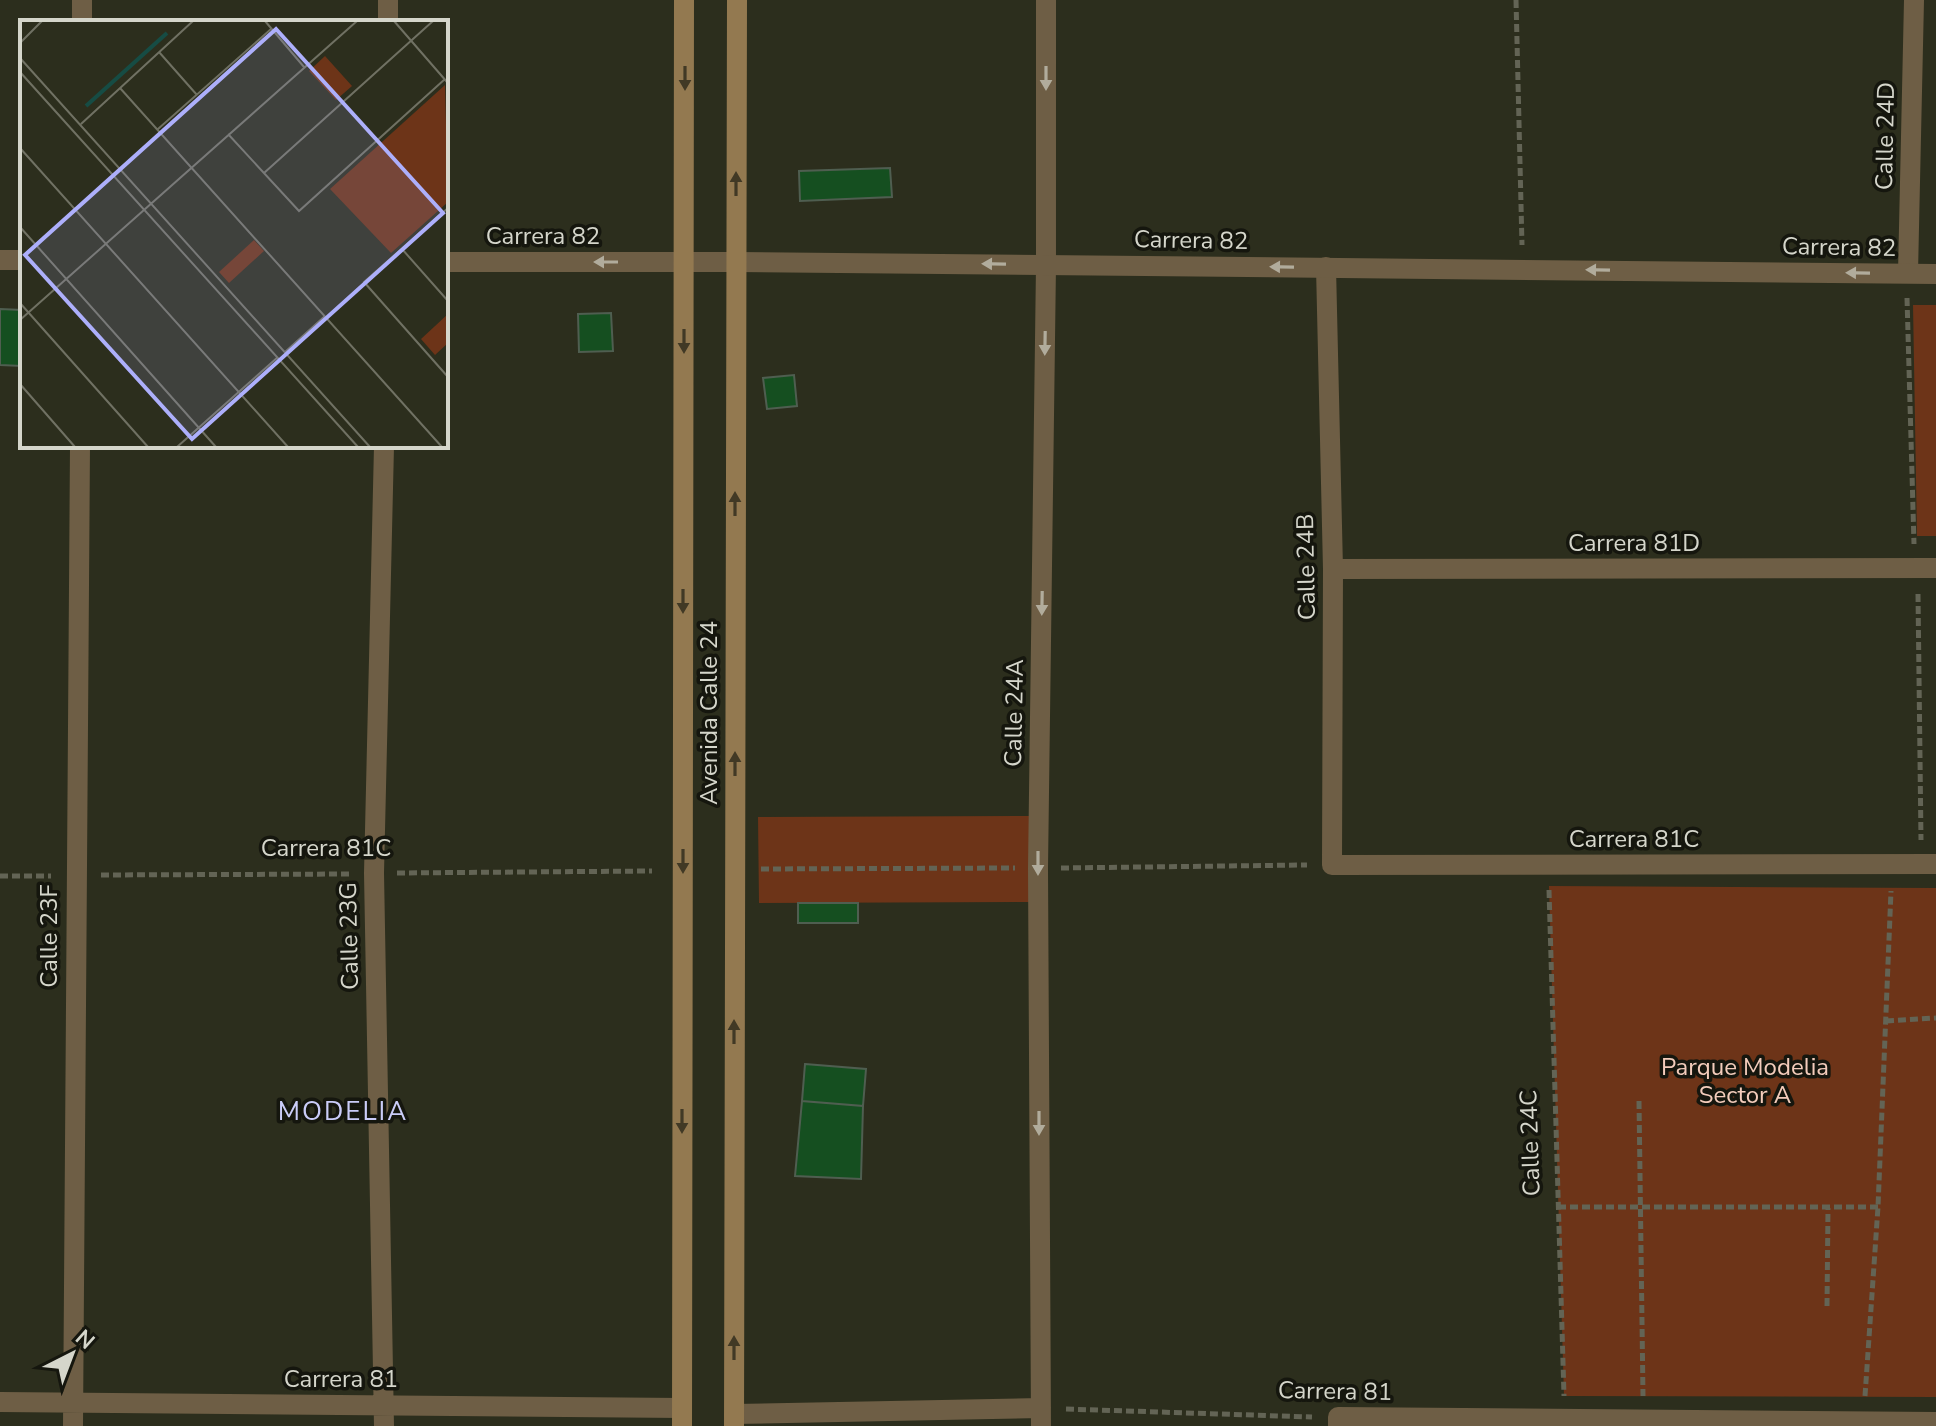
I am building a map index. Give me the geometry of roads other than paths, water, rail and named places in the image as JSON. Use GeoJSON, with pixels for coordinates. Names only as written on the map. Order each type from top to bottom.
{"type":"FeatureCollection","features":[{"type":"Feature","properties":{"kind":"main road","name":"Avenida Calle 24"},"geometry":{"type":"LineString","coordinates":[[682,1417],[684,0]]}},
{"type":"Feature","properties":{"kind":"main road","name":"Avenida Calle 24"},"geometry":{"type":"LineString","coordinates":[[734,1420],[737,0]]}},
{"type":"Feature","properties":{"kind":"street","name":"Calle 24A"},"geometry":{"type":"LineString","coordinates":[[1041,1417],[1038,868],[1046,265],[1046,0]]}},
{"type":"Feature","properties":{"kind":"street","name":"Calle 24D"},"geometry":{"type":"LineString","coordinates":[[1908,273],[1914,0]]}},
{"type":"Feature","properties":{"kind":"street","name":"Carrera 82"},"geometry":{"type":"LineString","coordinates":[[448,262],[1936,274]]}},
{"type":"Feature","properties":{"kind":"street","name":"Calle 24B"},"geometry":{"type":"LineString","coordinates":[[1326,267],[1333,569],[1332,865]]}},
{"type":"Feature","properties":{"kind":"street","name":"Calle 23F"},"geometry":{"type":"LineString","coordinates":[[73,1426],[80,448]]}},
{"type":"Feature","properties":{"kind":"street","name":"Calle 23G"},"geometry":{"type":"LineString","coordinates":[[384,448],[374,873],[384,1416]]}},
{"type":"Feature","properties":{"kind":"street","name":"Carrera 81D"},"geometry":{"type":"LineString","coordinates":[[1333,569],[1936,568]]}},
{"type":"Feature","properties":{"kind":"street","name":"Carrera 81C"},"geometry":{"type":"LineString","coordinates":[[1332,865],[1936,864]]}},
{"type":"Feature","properties":{"kind":"street","name":"Carrera 81"},"geometry":{"type":"LineString","coordinates":[[0,1402],[384,1416],[682,1417]]}},
{"type":"Feature","properties":{"kind":"street"},"geometry":{"type":"LineString","coordinates":[[734,1420],[1041,1417]]}},
{"type":"Feature","properties":{"kind":"street","name":"Carrera 81"},"geometry":{"type":"LineString","coordinates":[[1338,1422],[1564,1419],[1625,1423],[1936,1422]]}},
{"type":"Feature","properties":{"kind":"district","name":"MODELIA"},"geometry":{"type":"Point","coordinates":[343,1111]}},
{"type":"Feature","properties":{"kind":"park label","name":"Parque Modelia Sector A"},"geometry":{"type":"Point","coordinates":[1745,1081]}}]}
